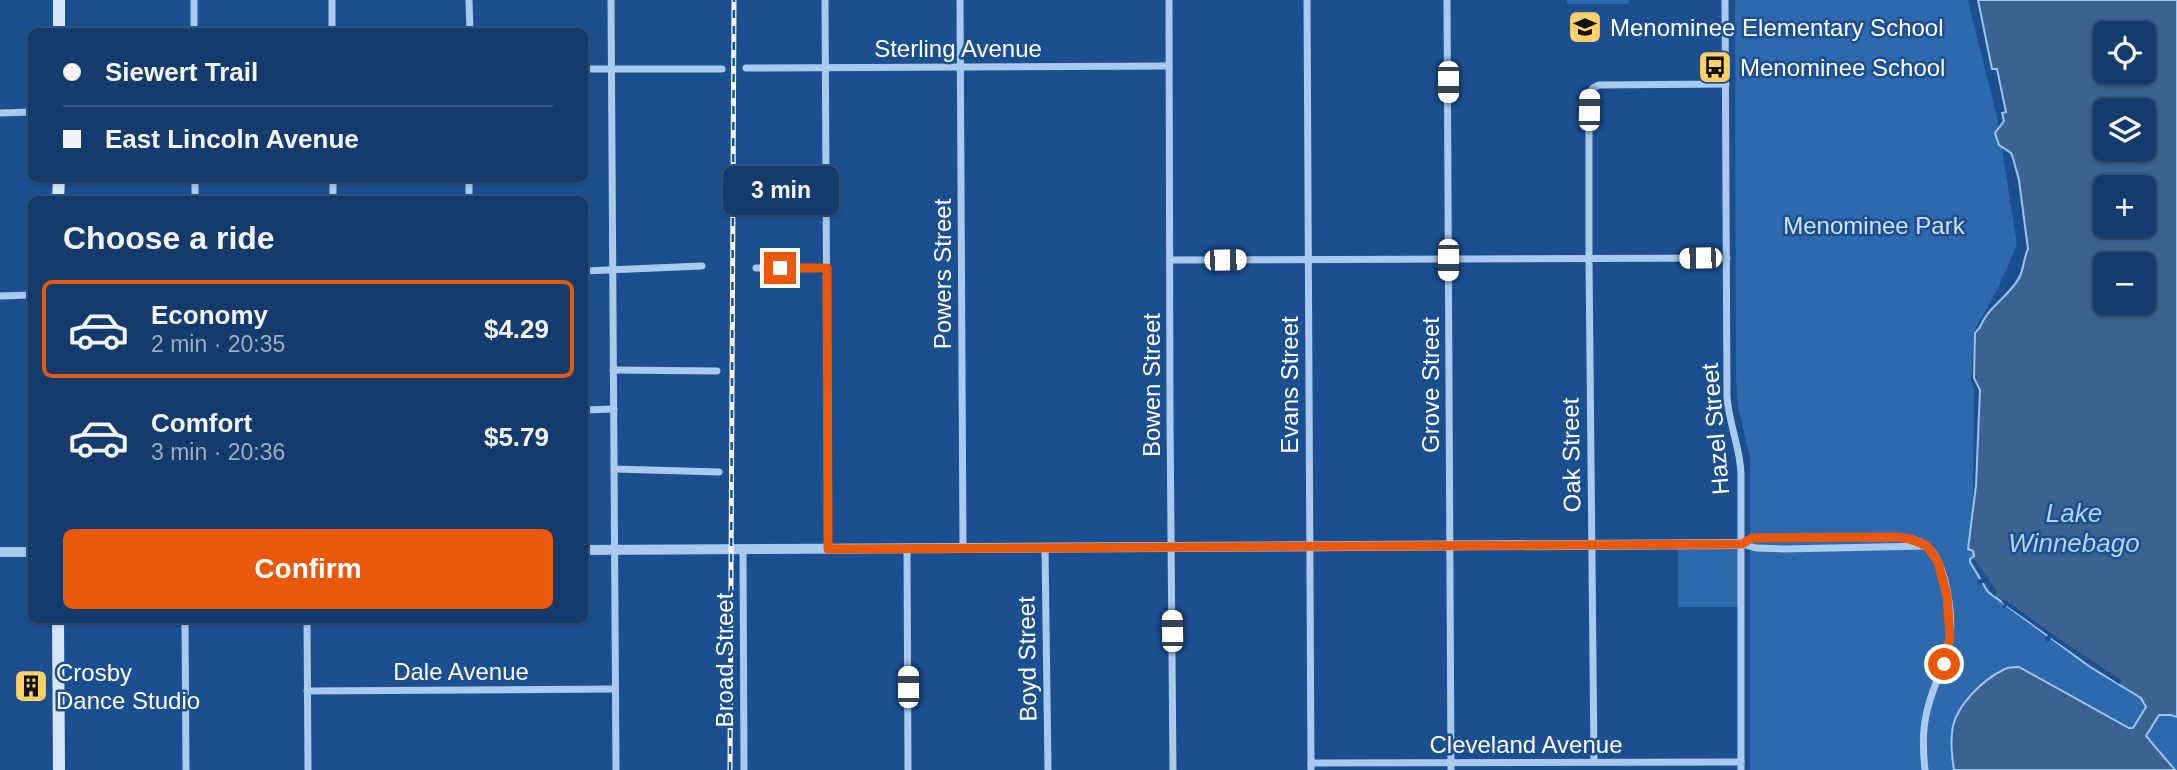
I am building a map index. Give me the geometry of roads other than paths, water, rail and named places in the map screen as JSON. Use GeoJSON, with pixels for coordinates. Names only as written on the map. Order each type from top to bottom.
{"type":"FeatureCollection","features":[{"type":"Feature","properties":{"kind":"main road"},"geometry":{"type":"LineString","coordinates":[[59,0],[59,28]]}},
{"type":"Feature","properties":{"kind":"main road"},"geometry":{"type":"LineString","coordinates":[[58,623],[59,770]]}},
{"type":"Feature","properties":{"kind":"street"},"geometry":{"type":"LineString","coordinates":[[194,0],[194,28]]}},
{"type":"Feature","properties":{"kind":"street"},"geometry":{"type":"LineString","coordinates":[[332,0],[332,28]]}},
{"type":"Feature","properties":{"kind":"street"},"geometry":{"type":"LineString","coordinates":[[470,0],[470,28]]}},
{"type":"Feature","properties":{"kind":"street"},"geometry":{"type":"LineString","coordinates":[[611,0],[616,770]]}},
{"type":"Feature","properties":{"kind":"street"},"geometry":{"type":"LineString","coordinates":[[825,0],[828,549]]}},
{"type":"Feature","properties":{"kind":"street","name":"Powers Street"},"geometry":{"type":"LineString","coordinates":[[960,0],[963,548]]}},
{"type":"Feature","properties":{"kind":"street","name":"Bowen Street"},"geometry":{"type":"LineString","coordinates":[[1169,0],[1173,770]]}},
{"type":"Feature","properties":{"kind":"street","name":"Evans Street"},"geometry":{"type":"LineString","coordinates":[[1307,0],[1311,767]]}},
{"type":"Feature","properties":{"kind":"street","name":"Grove Street"},"geometry":{"type":"LineString","coordinates":[[1447,0],[1451,767]]}},
{"type":"Feature","properties":{"kind":"street","name":"Hazel Street"},"geometry":{"type":"LineString","coordinates":[[1726,0],[1727,397],[1728,417],[1741,462],[1741,766]]}},
{"type":"Feature","properties":{"kind":"street","name":"Sterling Avenue"},"geometry":{"type":"LineString","coordinates":[[746,68],[1169,66]]}},
{"type":"Feature","properties":{"kind":"street"},"geometry":{"type":"LineString","coordinates":[[588,69],[722,69]]}},
{"type":"Feature","properties":{"kind":"street","name":"Oak Street"},"geometry":{"type":"LineString","coordinates":[[1594,762],[1589,93],[1595,86],[1604,85],[1726,84]]}},
{"type":"Feature","properties":{"kind":"street"},"geometry":{"type":"LineString","coordinates":[[0,113],[28,112]]}},
{"type":"Feature","properties":{"kind":"street"},"geometry":{"type":"LineString","coordinates":[[1170,260],[1727,258]]}},
{"type":"Feature","properties":{"kind":"street"},"geometry":{"type":"LineString","coordinates":[[588,271],[702,266]]}},
{"type":"Feature","properties":{"kind":"street"},"geometry":{"type":"LineString","coordinates":[[756,268],[827,268]]}},
{"type":"Feature","properties":{"kind":"street"},"geometry":{"type":"LineString","coordinates":[[0,296],[28,295]]}},
{"type":"Feature","properties":{"kind":"street"},"geometry":{"type":"LineString","coordinates":[[613,370],[718,371]]}},
{"type":"Feature","properties":{"kind":"street"},"geometry":{"type":"LineString","coordinates":[[588,411],[614,409]]}},
{"type":"Feature","properties":{"kind":"street"},"geometry":{"type":"LineString","coordinates":[[614,470],[719,472]]}},
{"type":"Feature","properties":{"kind":"street"},"geometry":{"type":"LineString","coordinates":[[588,550],[1742,544],[1752,538],[1910,539],[1927,546],[1938,562],[1949,612],[1950,637],[1944,664],[1927,707],[1925,720],[1925,770]]}},
{"type":"Feature","properties":{"kind":"street","name":"Boyd Street"},"geometry":{"type":"LineString","coordinates":[[1045,548],[1048,770]]}},
{"type":"Feature","properties":{"kind":"street","name":"Broad Street"},"geometry":{"type":"LineString","coordinates":[[743,549],[744,770]]}},
{"type":"Feature","properties":{"kind":"street"},"geometry":{"type":"LineString","coordinates":[[907,549],[908,770]]}},
{"type":"Feature","properties":{"kind":"street"},"geometry":{"type":"LineString","coordinates":[[0,552],[28,552]]}},
{"type":"Feature","properties":{"kind":"street"},"geometry":{"type":"LineString","coordinates":[[185,623],[186,770]]}},
{"type":"Feature","properties":{"kind":"street"},"geometry":{"type":"LineString","coordinates":[[307,623],[308,770]]}},
{"type":"Feature","properties":{"kind":"street","name":"Dale Avenue"},"geometry":{"type":"LineString","coordinates":[[307,691],[615,689]]}},
{"type":"Feature","properties":{"kind":"street","name":"Cleveland Avenue"},"geometry":{"type":"LineString","coordinates":[[1311,767],[1451,767],[1594,762],[1741,766]]}},
{"type":"Feature","properties":{"kind":"water","name":"Lake Winnebago"},"geometry":{"type":"Polygon","coordinates":[[[1978,0],[2177,0],[2177,717],[2159,715],[2146,736],[2175,770],[1954,770],[1953,726],[1960,709],[1980,686],[2006,668],[2019,667],[2129,728],[2133,728],[2146,707],[2141,698],[2090,667],[1988,592],[1970,562],[1974,556],[1973,551],[1968,549],[1976,486],[1980,390],[1974,378],[1975,333],[1988,313],[2017,282],[2028,249],[2019,180],[2013,158],[2011,153],[1999,145],[1995,133],[2004,121],[2002,113],[2006,112],[1997,69],[1992,69],[1978,0]]]}},
{"type":"Feature","properties":{"kind":"railway"},"geometry":{"type":"LineString","coordinates":[[730,770],[734,0]]}},
{"type":"Feature","properties":{"kind":"place","name":"Menominee Elementary School"},"geometry":{"type":"Point","coordinates":[1585,27]}},
{"type":"Feature","properties":{"kind":"place","name":"Menominee School"},"geometry":{"type":"Point","coordinates":[1715,67]}},
{"type":"Feature","properties":{"kind":"place","name":"Crosby Dance Studio"},"geometry":{"type":"Point","coordinates":[31,686]}},
{"type":"Feature","properties":{"kind":"park label","name":"Menominee Park"},"geometry":{"type":"Point","coordinates":[1874,225]}}]}
